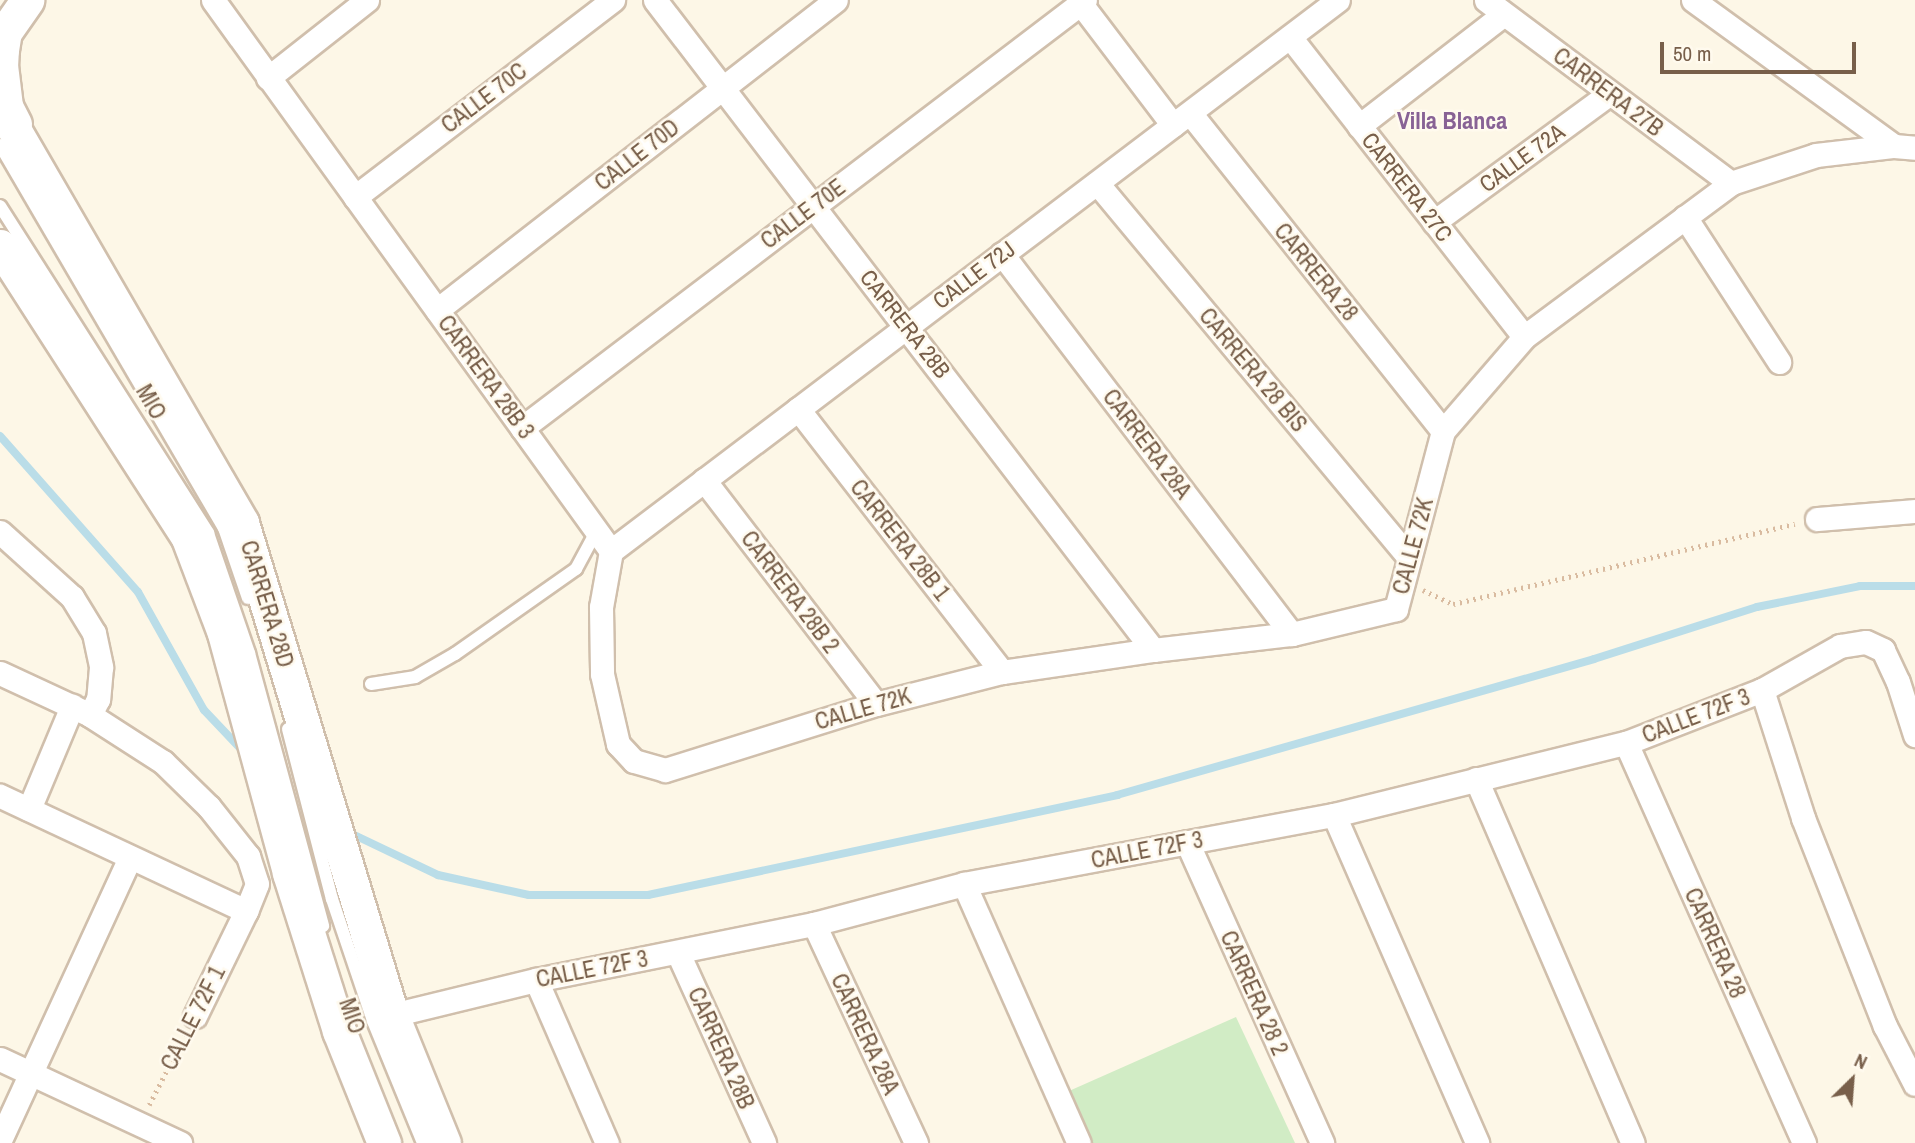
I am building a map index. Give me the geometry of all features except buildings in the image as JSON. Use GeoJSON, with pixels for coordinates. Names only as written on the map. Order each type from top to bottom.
{"type":"FeatureCollection","features":[{"type":"Feature","properties":{"kind":"street"},"geometry":{"type":"LineString","coordinates":[[12,143],[1,67],[5,32],[27,0]]}},
{"type":"Feature","properties":{"kind":"street","name":"CARRERA 28B 3"},"geometry":{"type":"LineString","coordinates":[[213,0],[611,551]]}},
{"type":"Feature","properties":{"kind":"street"},"geometry":{"type":"LineString","coordinates":[[268,78],[367,0]]}},
{"type":"Feature","properties":{"kind":"street","name":"CALLE 70C"},"geometry":{"type":"LineString","coordinates":[[355,197],[613,0]]}},
{"type":"Feature","properties":{"kind":"street","name":"CARRERA 28B"},"geometry":{"type":"LineString","coordinates":[[655,0],[908,326],[1153,650]]}},
{"type":"Feature","properties":{"kind":"street","name":"CALLE 70D"},"geometry":{"type":"LineString","coordinates":[[437,310],[836,0]]}},
{"type":"Feature","properties":{"kind":"street","name":"CALLE 72J"},"geometry":{"type":"LineString","coordinates":[[611,551],[1338,0]]}},
{"type":"Feature","properties":{"kind":"street","name":"CARRERA 27B"},"geometry":{"type":"LineString","coordinates":[[1486,0],[1731,183]]}},
{"type":"Feature","properties":{"kind":"street"},"geometry":{"type":"LineString","coordinates":[[1693,0],[1905,147]]}},
{"type":"Feature","properties":{"kind":"street","name":"CARRERA 28"},"geometry":{"type":"LineString","coordinates":[[1081,1],[1443,431]]}},
{"type":"Feature","properties":{"kind":"street","name":"CALLE 70E"},"geometry":{"type":"LineString","coordinates":[[522,428],[1081,1]]}},
{"type":"Feature","properties":{"kind":"street"},"geometry":{"type":"LineString","coordinates":[[1359,126],[1504,14]]}},
{"type":"Feature","properties":{"kind":"street","name":"CARRERA 27C"},"geometry":{"type":"LineString","coordinates":[[1290,37],[1524,337]]}},
{"type":"Feature","properties":{"kind":"street","name":"CALLE 72A"},"geometry":{"type":"LineString","coordinates":[[1434,222],[1609,94]]}},
{"type":"Feature","properties":{"kind":"street","name":"CARRERA 28D"},"geometry":{"type":"LineString","coordinates":[[0,104],[12,143],[242,523],[282,691],[361,916],[392,1015],[444,1143]]}},
{"type":"Feature","properties":{"kind":"street","name":"CALLE 72K"},"geometry":{"type":"LineString","coordinates":[[611,551],[601,607],[602,674],[618,744],[634,761],[665,770],[876,704],[1002,672],[1153,650],[1292,634],[1396,609],[1443,431],[1524,337],[1731,183],[1816,155],[1905,147]]}},
{"type":"Feature","properties":{"kind":"street","name":"CARRERA 28 BIS"},"geometry":{"type":"LineString","coordinates":[[1097,183],[1409,557]]}},
{"type":"Feature","properties":{"kind":"street"},"geometry":{"type":"LineString","coordinates":[[1685,217],[1779,362]]}},
{"type":"Feature","properties":{"kind":"street"},"geometry":{"type":"LineString","coordinates":[[0,246],[188,538],[237,643],[339,1031],[384,1143]]}},
{"type":"Feature","properties":{"kind":"street","name":"CARRERA 28A"},"geometry":{"type":"LineString","coordinates":[[1002,254],[1292,634]]}},
{"type":"Feature","properties":{"kind":"street","name":"CARRERA 28B 1"},"geometry":{"type":"LineString","coordinates":[[798,408],[1002,672]]}},
{"type":"Feature","properties":{"kind":"street","name":"CARRERA 28B 2"},"geometry":{"type":"LineString","coordinates":[[704,480],[876,704]]}},
{"type":"Feature","properties":{"kind":"street"},"geometry":{"type":"LineString","coordinates":[[1817,519],[1915,511]]}},
{"type":"Feature","properties":{"kind":"street"},"geometry":{"type":"LineString","coordinates":[[0,532],[72,597],[94,633],[101,667],[98,699],[81,711],[29,809]]}},
{"type":"Feature","properties":{"kind":"street","name":"CALLE 72F 3"},"geometry":{"type":"LineString","coordinates":[[392,1015],[536,980],[814,924],[964,884],[1334,815],[1626,743],[1762,690],[1840,646],[1866,642],[1883,650],[1907,689]]}},
{"type":"Feature","properties":{"kind":"street","name":"CALLE 72F 1"},"geometry":{"type":"LineString","coordinates":[[0,673],[81,711],[163,762],[209,807],[248,856],[257,884],[195,1016]]}},
{"type":"Feature","properties":{"kind":"street"},"geometry":{"type":"LineString","coordinates":[[1907,689],[1915,735]]}},
{"type":"Feature","properties":{"kind":"street"},"geometry":{"type":"LineString","coordinates":[[1762,690],[1807,830],[1885,1026],[1915,1084]]}},
{"type":"Feature","properties":{"kind":"street","name":"CARRERA 28"},"geometry":{"type":"LineString","coordinates":[[1626,743],[1804,1143]]}},
{"type":"Feature","properties":{"kind":"street"},"geometry":{"type":"LineString","coordinates":[[1476,779],[1633,1143]]}},
{"type":"Feature","properties":{"kind":"street"},"geometry":{"type":"LineString","coordinates":[[0,796],[246,911]]}},
{"type":"Feature","properties":{"kind":"street"},"geometry":{"type":"LineString","coordinates":[[1334,815],[1477,1143]]}},
{"type":"Feature","properties":{"kind":"street","name":"CARRERA 28 2"},"geometry":{"type":"LineString","coordinates":[[1187,842],[1322,1143]]}},
{"type":"Feature","properties":{"kind":"street"},"geometry":{"type":"LineString","coordinates":[[0,1140],[130,858]]}},
{"type":"Feature","properties":{"kind":"street"},"geometry":{"type":"LineString","coordinates":[[964,884],[1079,1143]]}},
{"type":"Feature","properties":{"kind":"street","name":"CARRERA 28A"},"geometry":{"type":"LineString","coordinates":[[814,924],[916,1143]]}},
{"type":"Feature","properties":{"kind":"street","name":"CARRERA 28B"},"geometry":{"type":"LineString","coordinates":[[678,953],[764,1143]]}},
{"type":"Feature","properties":{"kind":"street"},"geometry":{"type":"LineString","coordinates":[[536,980],[607,1143]]}},
{"type":"Feature","properties":{"kind":"street"},"geometry":{"type":"LineString","coordinates":[[0,1059],[178,1143]]}},
{"type":"Feature","properties":{"kind":"lane","name":"MIO"},"geometry":{"type":"LineString","coordinates":[[12,143],[224,528],[251,607]]}},
{"type":"Feature","properties":{"kind":"lane","name":"MIO"},"geometry":{"type":"LineString","coordinates":[[0,206],[208,533],[237,643]]}},
{"type":"Feature","properties":{"kind":"lane"},"geometry":{"type":"LineString","coordinates":[[371,684],[415,677],[455,654],[576,569],[597,530]]}},
{"type":"Feature","properties":{"kind":"lane"},"geometry":{"type":"LineString","coordinates":[[269,660],[282,691]]}},
{"type":"Feature","properties":{"kind":"lane","name":"MIO"},"geometry":{"type":"LineString","coordinates":[[282,691],[332,899],[373,1021],[423,1143]]}},
{"type":"Feature","properties":{"kind":"lane"},"geometry":{"type":"LineString","coordinates":[[300,880],[327,937]]}},
{"type":"Feature","properties":{"kind":"path"},"geometry":{"type":"LineString","coordinates":[[1404,581],[1453,604],[1817,519]]}},
{"type":"Feature","properties":{"kind":"path","name":"CALLE 72F 1"},"geometry":{"type":"LineString","coordinates":[[139,1124],[195,1016]]}},
{"type":"Feature","properties":{"kind":"green space"},"geometry":{"type":"Polygon","coordinates":[[[1236,1017],[1295,1143],[1092,1143],[1069,1091],[1236,1017]]]}},
{"type":"Feature","properties":{"kind":"waterway"},"geometry":{"type":"LineString","coordinates":[[0,436],[138,592],[204,710],[242,750]]}},
{"type":"Feature","properties":{"kind":"waterway"},"geometry":{"type":"LineString","coordinates":[[348,832],[438,875],[529,895],[648,895],[1117,795],[1594,659],[1757,607],[1860,586],[1915,586]]}},
{"type":"Feature","properties":{"kind":"district","name":"Villa Blanca"},"geometry":{"type":"Point","coordinates":[1452,121]}}]}
